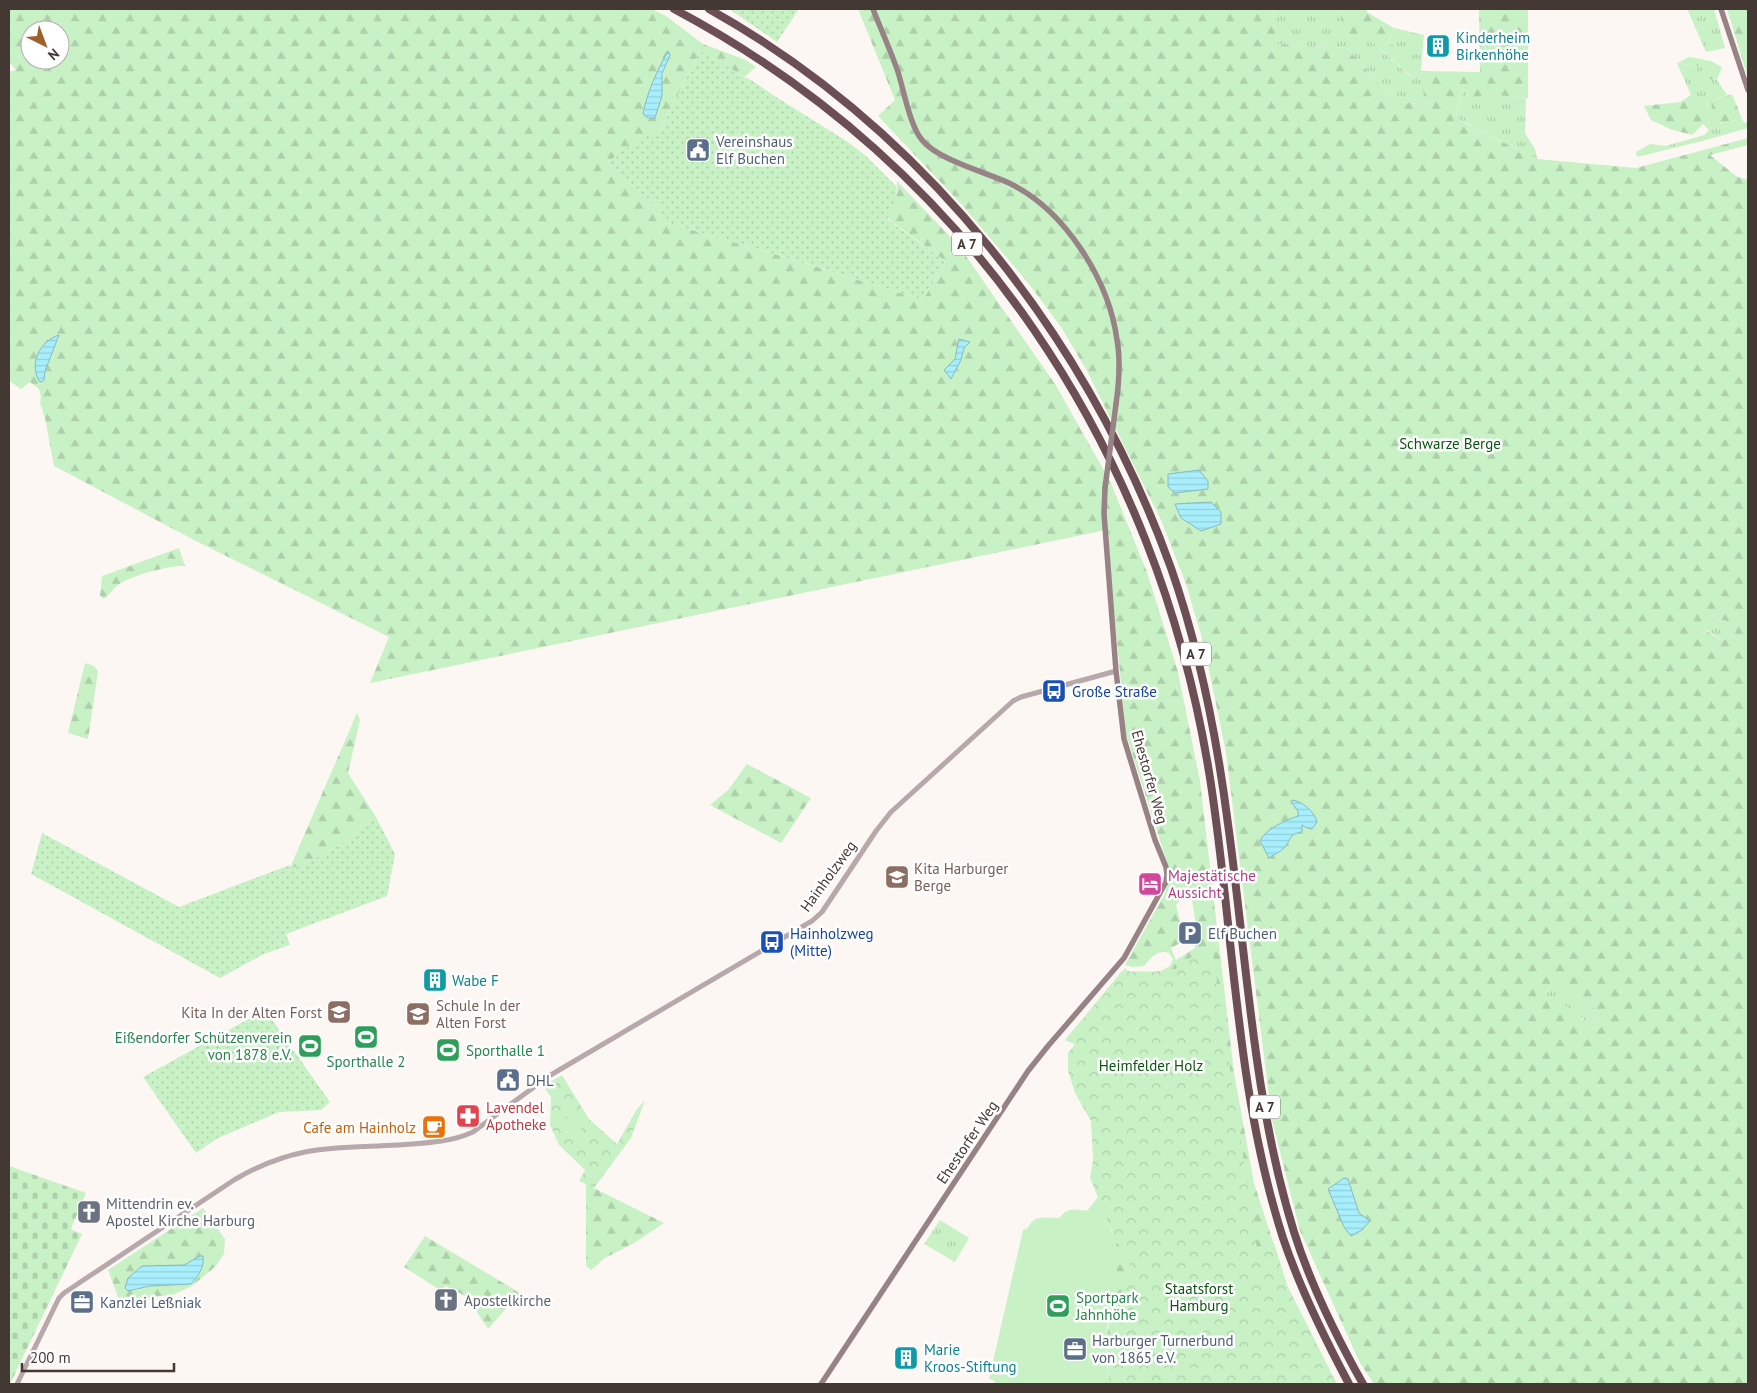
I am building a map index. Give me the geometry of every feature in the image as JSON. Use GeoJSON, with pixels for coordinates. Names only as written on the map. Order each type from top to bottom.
{"type":"FeatureCollection","features":[{"type":"Feature","properties":{"kind":"highway","name":"A 7"},"geometry":{"type":"LineString","coordinates":[[674,9],[748,51],[797,85],[850,126],[934,206],[986,265],[1027,320],[1058,367],[1103,443],[1146,538],[1168,599],[1200,721],[1212,788],[1244,1058],[1267,1180],[1283,1238],[1306,1296],[1321,1331],[1350,1384]]}},
{"type":"Feature","properties":{"kind":"highway","name":"A 7"},"geometry":{"type":"LineString","coordinates":[[709,9],[771,47],[834,94],[894,144],[946,197],[1001,262],[1054,335],[1102,414],[1144,499],[1172,572],[1188,623],[1211,719],[1228,823],[1253,1034],[1267,1120],[1280,1182],[1295,1233],[1316,1292],[1342,1348],[1363,1384]]}},
{"type":"Feature","properties":{"kind":"main road","name":"Ehestorfer Weg"},"geometry":{"type":"LineString","coordinates":[[821,1384],[1023,1078],[1124,958],[1167,880],[1167,872],[1124,740],[1116,671],[1104,514],[1105,488],[1116,404],[1119,361],[1113,319],[1098,280],[1075,242],[1055,217],[1008,182],[940,154],[922,141],[916,130],[897,70],[873,9]]}},
{"type":"Feature","properties":{"kind":"main road"},"geometry":{"type":"LineString","coordinates":[[1721,9],[1748,90]]}},
{"type":"Feature","properties":{"kind":"street","name":"Hainholzweg"},"geometry":{"type":"LineString","coordinates":[[16,1384],[59,1298],[64,1292],[152,1234],[240,1177],[263,1165],[288,1156],[324,1149],[439,1142],[460,1138],[468,1134],[549,1076],[812,921],[822,912],[876,831],[891,812],[1013,701],[1021,697],[1116,671]]}},
{"type":"Feature","properties":{"kind":"green space","name":"Staatsforst Hamburg"},"geometry":{"type":"Polygon","coordinates":[[[9,9],[652,9],[666,16],[703,44],[746,60],[756,67],[744,77],[700,51],[659,133],[608,162],[636,189],[662,210],[658,220],[923,300],[945,261],[887,218],[896,200],[897,181],[959,246],[1055,384],[1110,481],[1147,572],[1178,672],[1200,781],[1234,1073],[1254,1183],[1287,1285],[1101,1384],[1109,1378],[1106,1341],[1117,1271],[1112,1231],[1100,1216],[1087,1211],[1098,1197],[1094,1185],[1097,1124],[1075,1044],[1065,1040],[1122,971],[1159,972],[1170,966],[1173,959],[1169,953],[1161,952],[1144,966],[1132,967],[1125,965],[1164,895],[1171,875],[1126,734],[1106,530],[370,683],[389,637],[194,540],[54,466],[45,418],[40,403],[39,389],[30,382],[21,389],[9,381],[9,72],[16,70],[9,62],[9,9]],[[670,55],[660,67],[653,82],[643,114],[662,96],[661,79],[670,55]],[[1191,894],[1181,899],[1176,905],[1180,921],[1184,925],[1184,941],[1171,948],[1176,960],[1195,948],[1195,919],[1191,894]]]}},
{"type":"Feature","properties":{"kind":"green space"},"geometry":{"type":"Polygon","coordinates":[[[729,9],[799,9],[777,42],[729,9]]]}},
{"type":"Feature","properties":{"kind":"green space","name":"Schwarze Berge"},"geometry":{"type":"Polygon","coordinates":[[[858,9],[1272,9],[1277,44],[1347,48],[1390,96],[1402,102],[1425,105],[1421,71],[1480,72],[1479,9],[1528,9],[1528,98],[1496,95],[1482,105],[1463,91],[1456,117],[1463,122],[1537,159],[1636,168],[1748,138],[1748,145],[1710,155],[1736,176],[1748,180],[1748,1384],[1374,1384],[1360,1363],[1300,1231],[1272,1120],[1226,753],[1204,645],[1186,584],[1161,520],[1087,371],[1061,327],[1029,284],[962,205],[878,116],[895,100],[858,9]],[[1724,620],[1705,625],[1705,630],[1721,640],[1728,639],[1732,634],[1732,625],[1724,620]],[[1552,983],[1545,995],[1570,1009],[1590,1027],[1601,1028],[1594,1018],[1594,1008],[1563,987],[1552,983]]]}},
{"type":"Feature","properties":{"kind":"green space"},"geometry":{"type":"Polygon","coordinates":[[[1272,9],[1340,9],[1342,23],[1334,36],[1358,33],[1376,45],[1411,77],[1411,65],[1389,41],[1394,28],[1424,35],[1421,71],[1426,105],[1402,102],[1390,96],[1347,48],[1277,44],[1272,9]]]}},
{"type":"Feature","properties":{"kind":"green space"},"geometry":{"type":"Polygon","coordinates":[[[1340,9],[1367,9],[1367,12],[1394,28],[1389,41],[1411,65],[1412,77],[1376,45],[1358,34],[1354,45],[1334,36],[1342,23],[1340,9]]]}},
{"type":"Feature","properties":{"kind":"green space"},"geometry":{"type":"Polygon","coordinates":[[[1687,9],[1714,9],[1725,48],[1706,52],[1687,9]]]}},
{"type":"Feature","properties":{"kind":"green space"},"geometry":{"type":"Polygon","coordinates":[[[1727,9],[1748,9],[1748,78],[1727,9]]]}},
{"type":"Feature","properties":{"kind":"green space"},"geometry":{"type":"Polygon","coordinates":[[[700,51],[751,80],[848,142],[867,157],[896,186],[896,200],[887,219],[945,261],[923,300],[658,220],[662,210],[636,189],[608,162],[646,134],[659,133],[700,51]]]}},
{"type":"Feature","properties":{"kind":"green space"},"geometry":{"type":"Polygon","coordinates":[[[1690,57],[1711,61],[1722,67],[1717,80],[1706,79],[1702,67],[1677,63],[1690,57]]]}},
{"type":"Feature","properties":{"kind":"green space"},"geometry":{"type":"Polygon","coordinates":[[[1677,63],[1702,67],[1706,79],[1717,80],[1727,95],[1711,101],[1715,125],[1742,119],[1744,123],[1748,122],[1748,128],[1637,157],[1636,152],[1650,144],[1666,146],[1704,135],[1709,130],[1707,102],[1680,102],[1691,95],[1677,63]]]}},
{"type":"Feature","properties":{"kind":"green space"},"geometry":{"type":"Polygon","coordinates":[[[1463,91],[1526,98],[1525,133],[1535,149],[1537,159],[1456,118],[1463,91]]]}},
{"type":"Feature","properties":{"kind":"green space"},"geometry":{"type":"Polygon","coordinates":[[[1732,94],[1742,119],[1714,125],[1711,101],[1732,94]]]}},
{"type":"Feature","properties":{"kind":"green space"},"geometry":{"type":"Polygon","coordinates":[[[1680,102],[1707,102],[1709,130],[1703,124],[1692,135],[1670,129],[1651,120],[1644,106],[1680,102]]]}},
{"type":"Feature","properties":{"kind":"green space"},"geometry":{"type":"Polygon","coordinates":[[[179,548],[185,566],[161,569],[134,577],[119,585],[104,599],[100,596],[102,576],[179,548]]]}},
{"type":"Feature","properties":{"kind":"green space"},"geometry":{"type":"Polygon","coordinates":[[[1724,620],[1732,625],[1732,634],[1728,639],[1722,640],[1705,629],[1705,625],[1724,620]]]}},
{"type":"Feature","properties":{"kind":"green space"},"geometry":{"type":"Polygon","coordinates":[[[85,663],[94,666],[98,671],[88,739],[68,733],[85,663]]]}},
{"type":"Feature","properties":{"kind":"green space"},"geometry":{"type":"Polygon","coordinates":[[[357,713],[360,720],[348,773],[376,817],[345,842],[289,870],[357,713]]]}},
{"type":"Feature","properties":{"kind":"green space"},"geometry":{"type":"Polygon","coordinates":[[[747,764],[811,798],[781,843],[710,805],[728,790],[747,764]]]}},
{"type":"Feature","properties":{"kind":"green space"},"geometry":{"type":"Polygon","coordinates":[[[376,817],[395,854],[387,896],[286,934],[290,945],[264,954],[220,978],[31,874],[42,833],[179,907],[290,865],[290,869],[315,858],[345,842],[376,817]]]}},
{"type":"Feature","properties":{"kind":"green space","name":"Heimfelder Holz"},"geometry":{"type":"Polygon","coordinates":[[[1213,954],[1257,1249],[1274,1243],[1287,1285],[1337,1384],[1101,1384],[1109,1378],[1112,1351],[1100,1346],[1098,1338],[1116,1330],[1130,1262],[1116,1241],[1090,1178],[1093,1160],[1091,1121],[1075,1093],[1068,1071],[1068,1053],[1075,1044],[1065,1040],[1123,973],[1124,968],[1130,972],[1175,969],[1193,956],[1213,954]]]}},
{"type":"Feature","properties":{"kind":"green space"},"geometry":{"type":"Polygon","coordinates":[[[1552,983],[1563,987],[1594,1008],[1594,1018],[1601,1028],[1590,1027],[1583,1019],[1545,995],[1552,983]]]}},
{"type":"Feature","properties":{"kind":"green space"},"geometry":{"type":"Polygon","coordinates":[[[265,1010],[330,1102],[321,1110],[279,1112],[218,1138],[196,1153],[143,1077],[265,1010]]]}},
{"type":"Feature","properties":{"kind":"green space"},"geometry":{"type":"Polygon","coordinates":[[[562,1075],[589,1119],[617,1144],[637,1109],[645,1100],[631,1138],[594,1188],[579,1181],[585,1170],[559,1145],[550,1125],[551,1097],[543,1086],[562,1075]]]}},
{"type":"Feature","properties":{"kind":"green space"},"geometry":{"type":"Polygon","coordinates":[[[570,1116],[583,1131],[572,1140],[559,1124],[570,1116]]]}},
{"type":"Feature","properties":{"kind":"green space"},"geometry":{"type":"Polygon","coordinates":[[[9,1166],[86,1193],[71,1229],[82,1234],[10,1384],[9,1166]]]}},
{"type":"Feature","properties":{"kind":"green space"},"geometry":{"type":"Polygon","coordinates":[[[586,1184],[664,1223],[634,1243],[605,1258],[591,1270],[586,1266],[586,1184]]]}},
{"type":"Feature","properties":{"kind":"green space"},"geometry":{"type":"Polygon","coordinates":[[[203,1208],[225,1239],[224,1254],[216,1266],[192,1286],[172,1295],[121,1305],[108,1270],[203,1208]],[[195,1259],[184,1265],[152,1265],[132,1291],[150,1286],[191,1284],[195,1259]]]}},
{"type":"Feature","properties":{"kind":"green space","name":"Sportpark Jahnhöhe"},"geometry":{"type":"Polygon","coordinates":[[[1070,1210],[1089,1211],[1098,1215],[1105,1221],[1113,1234],[1117,1264],[1106,1340],[1109,1379],[1101,1384],[997,1384],[989,1379],[1023,1230],[1028,1228],[1037,1219],[1045,1217],[1059,1218],[1070,1210]]]}},
{"type":"Feature","properties":{"kind":"green space"},"geometry":{"type":"Polygon","coordinates":[[[940,1220],[969,1238],[955,1262],[924,1244],[940,1220]]]}},
{"type":"Feature","properties":{"kind":"green space"},"geometry":{"type":"Polygon","coordinates":[[[425,1236],[520,1293],[488,1329],[467,1297],[446,1286],[440,1290],[404,1267],[425,1236]]]}},
{"type":"Feature","properties":{"kind":"water"},"geometry":{"type":"Polygon","coordinates":[[[668,51],[670,55],[662,74],[662,96],[655,118],[648,118],[643,114],[647,98],[656,74],[668,51]]]}},
{"type":"Feature","properties":{"kind":"water"},"geometry":{"type":"Polygon","coordinates":[[[59,335],[45,371],[44,380],[42,382],[39,381],[35,367],[38,354],[46,342],[59,335]]]}},
{"type":"Feature","properties":{"kind":"water"},"geometry":{"type":"Polygon","coordinates":[[[959,339],[970,342],[964,348],[961,360],[951,379],[944,370],[955,359],[959,339]]]}},
{"type":"Feature","properties":{"kind":"water"},"geometry":{"type":"Polygon","coordinates":[[[1199,470],[1208,481],[1208,489],[1175,493],[1168,487],[1168,474],[1199,470]]]}},
{"type":"Feature","properties":{"kind":"water"},"geometry":{"type":"Polygon","coordinates":[[[1211,502],[1221,512],[1221,524],[1201,531],[1181,518],[1175,504],[1211,502]]]}},
{"type":"Feature","properties":{"kind":"water"},"geometry":{"type":"Polygon","coordinates":[[[1292,800],[1300,802],[1308,808],[1314,814],[1317,822],[1312,829],[1302,825],[1302,832],[1294,834],[1281,851],[1269,858],[1260,841],[1271,829],[1298,816],[1298,811],[1291,802],[1292,800]]]}},
{"type":"Feature","properties":{"kind":"water"},"geometry":{"type":"Polygon","coordinates":[[[1344,1178],[1348,1179],[1359,1213],[1370,1221],[1362,1230],[1351,1236],[1344,1227],[1328,1189],[1344,1178]]]}},
{"type":"Feature","properties":{"kind":"water"},"geometry":{"type":"Polygon","coordinates":[[[203,1256],[202,1267],[191,1284],[150,1286],[128,1291],[125,1288],[128,1278],[142,1266],[184,1265],[203,1256]]]}},
{"type":"Feature","properties":{"kind":"place","name":"Kinderheim Birkenhöhe"},"geometry":{"type":"Point","coordinates":[1438,46]}},
{"type":"Feature","properties":{"kind":"place","name":"Vereinshaus Elf Buchen"},"geometry":{"type":"Point","coordinates":[698,150]}},
{"type":"Feature","properties":{"kind":"place","name":"Große Straße"},"geometry":{"type":"Point","coordinates":[1054,691]}},
{"type":"Feature","properties":{"kind":"place","name":"Kita Harburger Berge"},"geometry":{"type":"Point","coordinates":[897,877]}},
{"type":"Feature","properties":{"kind":"place","name":"Majestätische Aussicht"},"geometry":{"type":"Point","coordinates":[1150,884]}},
{"type":"Feature","properties":{"kind":"place","name":"Elf Buchen"},"geometry":{"type":"Point","coordinates":[1190,933]}},
{"type":"Feature","properties":{"kind":"place","name":"Hainholzweg (Mitte)"},"geometry":{"type":"Point","coordinates":[772,942]}},
{"type":"Feature","properties":{"kind":"place","name":"Wabe F"},"geometry":{"type":"Point","coordinates":[435,980]}},
{"type":"Feature","properties":{"kind":"place","name":"Kita In der Alten Forst"},"geometry":{"type":"Point","coordinates":[339,1012]}},
{"type":"Feature","properties":{"kind":"place","name":"Schule In der Alten Forst"},"geometry":{"type":"Point","coordinates":[418,1014]}},
{"type":"Feature","properties":{"kind":"place","name":"Sporthalle 2"},"geometry":{"type":"Point","coordinates":[366,1037]}},
{"type":"Feature","properties":{"kind":"place","name":"Eißendorfer Schützenverein von 1878 e.V."},"geometry":{"type":"Point","coordinates":[310,1046]}},
{"type":"Feature","properties":{"kind":"place","name":"Sporthalle 1"},"geometry":{"type":"Point","coordinates":[448,1050]}},
{"type":"Feature","properties":{"kind":"place","name":"DHL"},"geometry":{"type":"Point","coordinates":[508,1080]}},
{"type":"Feature","properties":{"kind":"place","name":"Lavendel Apotheke"},"geometry":{"type":"Point","coordinates":[468,1116]}},
{"type":"Feature","properties":{"kind":"place","name":"Cafe am Hainholz"},"geometry":{"type":"Point","coordinates":[434,1127]}},
{"type":"Feature","properties":{"kind":"place","name":"Mittendrin ev. Apostel Kirche Harburg"},"geometry":{"type":"Point","coordinates":[89,1212]}},
{"type":"Feature","properties":{"kind":"place","name":"Apostelkirche"},"geometry":{"type":"Point","coordinates":[446,1300]}},
{"type":"Feature","properties":{"kind":"place","name":"Kanzlei Leßniak"},"geometry":{"type":"Point","coordinates":[82,1302]}},
{"type":"Feature","properties":{"kind":"place","name":"Sportpark Jahnhöhe"},"geometry":{"type":"Point","coordinates":[1058,1306]}},
{"type":"Feature","properties":{"kind":"place","name":"Harburger Turnerbund von 1865 e.V."},"geometry":{"type":"Point","coordinates":[1075,1349]}},
{"type":"Feature","properties":{"kind":"place","name":"Marie Kroos-Stiftung"},"geometry":{"type":"Point","coordinates":[906,1358]}}]}
